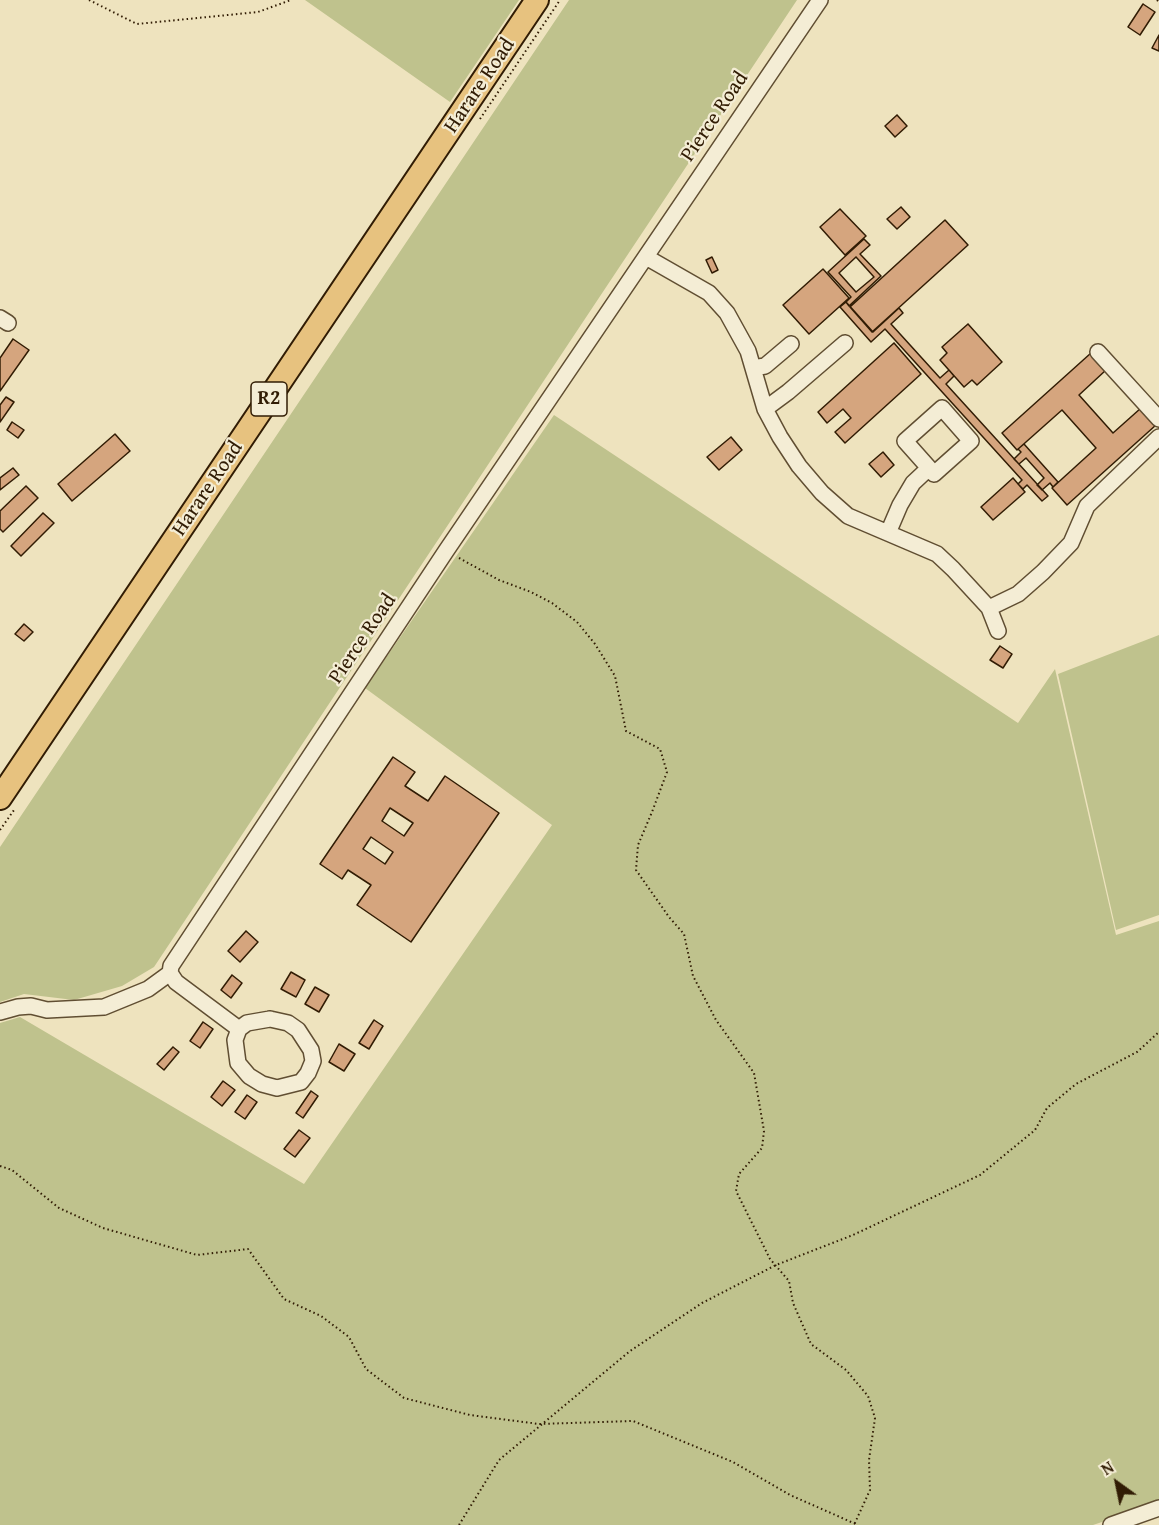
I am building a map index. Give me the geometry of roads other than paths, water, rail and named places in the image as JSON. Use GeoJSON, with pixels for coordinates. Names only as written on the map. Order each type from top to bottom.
{"type":"FeatureCollection","features":[{"type":"Feature","properties":{"kind":"highway","name":"Harare Road"},"geometry":{"type":"LineString","coordinates":[[0,798],[537,0]]}},
{"type":"Feature","properties":{"kind":"street","name":"Pierce Road"},"geometry":{"type":"LineString","coordinates":[[170,973],[171,966],[446,551],[820,0]]}},
{"type":"Feature","properties":{"kind":"street"},"geometry":{"type":"LineString","coordinates":[[646,257],[709,293],[727,313],[748,351],[765,409],[799,466],[822,493],[848,516],[937,554],[989,608],[998,631]]}},
{"type":"Feature","properties":{"kind":"street"},"geometry":{"type":"LineString","coordinates":[[765,409],[845,343]]}},
{"type":"Feature","properties":{"kind":"street"},"geometry":{"type":"LineString","coordinates":[[753,368],[765,366],[790,344]]}},
{"type":"Feature","properties":{"kind":"street"},"geometry":{"type":"LineString","coordinates":[[1098,352],[1159,420]]}},
{"type":"Feature","properties":{"kind":"street"},"geometry":{"type":"LineString","coordinates":[[989,608],[1018,594],[1044,572],[1071,543],[1087,506],[1159,437]]}},
{"type":"Feature","properties":{"kind":"street"},"geometry":{"type":"LineString","coordinates":[[888,533],[900,505],[914,483],[929,468]]}},
{"type":"Feature","properties":{"kind":"street"},"geometry":{"type":"LineString","coordinates":[[0,1012],[24,1006],[47,1010],[104,1007],[148,989],[170,973],[176,982],[239,1029]]}},
{"type":"Feature","properties":{"kind":"street"},"geometry":{"type":"LineString","coordinates":[[270,1019],[288,1023],[298,1030],[311,1050],[313,1061],[309,1073],[301,1082],[277,1088],[262,1084],[249,1076],[238,1063],[235,1040],[239,1029],[259,1020],[270,1019]]}},
{"type":"Feature","properties":{"kind":"street"},"geometry":{"type":"LineString","coordinates":[[1111,1525],[1159,1508]]}}]}
